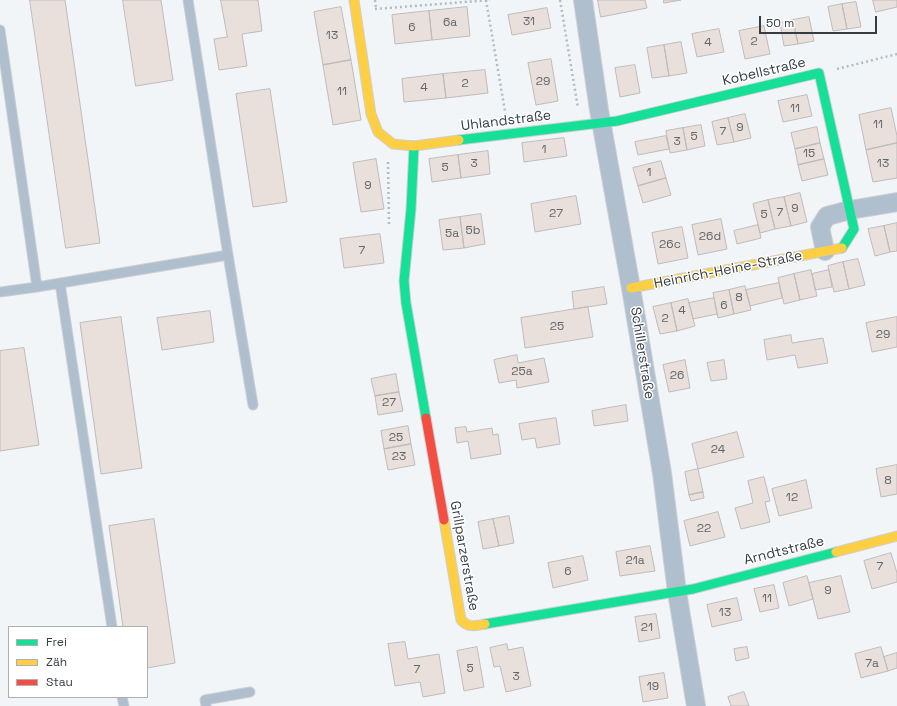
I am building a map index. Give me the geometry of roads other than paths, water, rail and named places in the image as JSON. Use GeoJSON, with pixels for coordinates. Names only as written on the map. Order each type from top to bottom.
{"type":"FeatureCollection","features":[{"type":"Feature","properties":{"kind":"street","name":"Uhlandstraße"},"geometry":{"type":"LineString","coordinates":[[354,0],[372,114],[378,132],[393,144],[414,146],[508,134],[600,117]]}},
{"type":"Feature","properties":{"kind":"street","name":"Schillerstraße"},"geometry":{"type":"LineString","coordinates":[[583,0],[600,117],[631,288],[662,473],[677,592],[696,706]]}},
{"type":"Feature","properties":{"kind":"street","name":"Kobellstraße"},"geometry":{"type":"LineString","coordinates":[[600,117],[617,121],[819,73],[850,210]]}},
{"type":"Feature","properties":{"kind":"street","name":"Grillparzerstraße"},"geometry":{"type":"LineString","coordinates":[[414,146],[411,209],[404,281],[406,303],[461,620],[466,625],[474,626],[677,592]]}},
{"type":"Feature","properties":{"kind":"street"},"geometry":{"type":"LineString","coordinates":[[825,251],[820,227],[827,216],[850,210],[897,202]]}},
{"type":"Feature","properties":{"kind":"street","name":"Heinrich-Heine-Straße"},"geometry":{"type":"LineString","coordinates":[[631,288],[843,248],[854,229],[850,210]]}},
{"type":"Feature","properties":{"kind":"street","name":"Arndtstraße"},"geometry":{"type":"LineString","coordinates":[[677,592],[897,536]]}},
{"type":"Feature","properties":{"kind":"lane"},"geometry":{"type":"LineString","coordinates":[[188,0],[253,405]]}},
{"type":"Feature","properties":{"kind":"lane"},"geometry":{"type":"LineString","coordinates":[[0,30],[38,287]]}},
{"type":"Feature","properties":{"kind":"lane"},"geometry":{"type":"LineString","coordinates":[[0,292],[60,284],[228,255]]}},
{"type":"Feature","properties":{"kind":"lane"},"geometry":{"type":"LineString","coordinates":[[60,284],[112,626]]}},
{"type":"Feature","properties":{"kind":"lane"},"geometry":{"type":"LineString","coordinates":[[206,706],[205,700],[250,692]]}}]}
